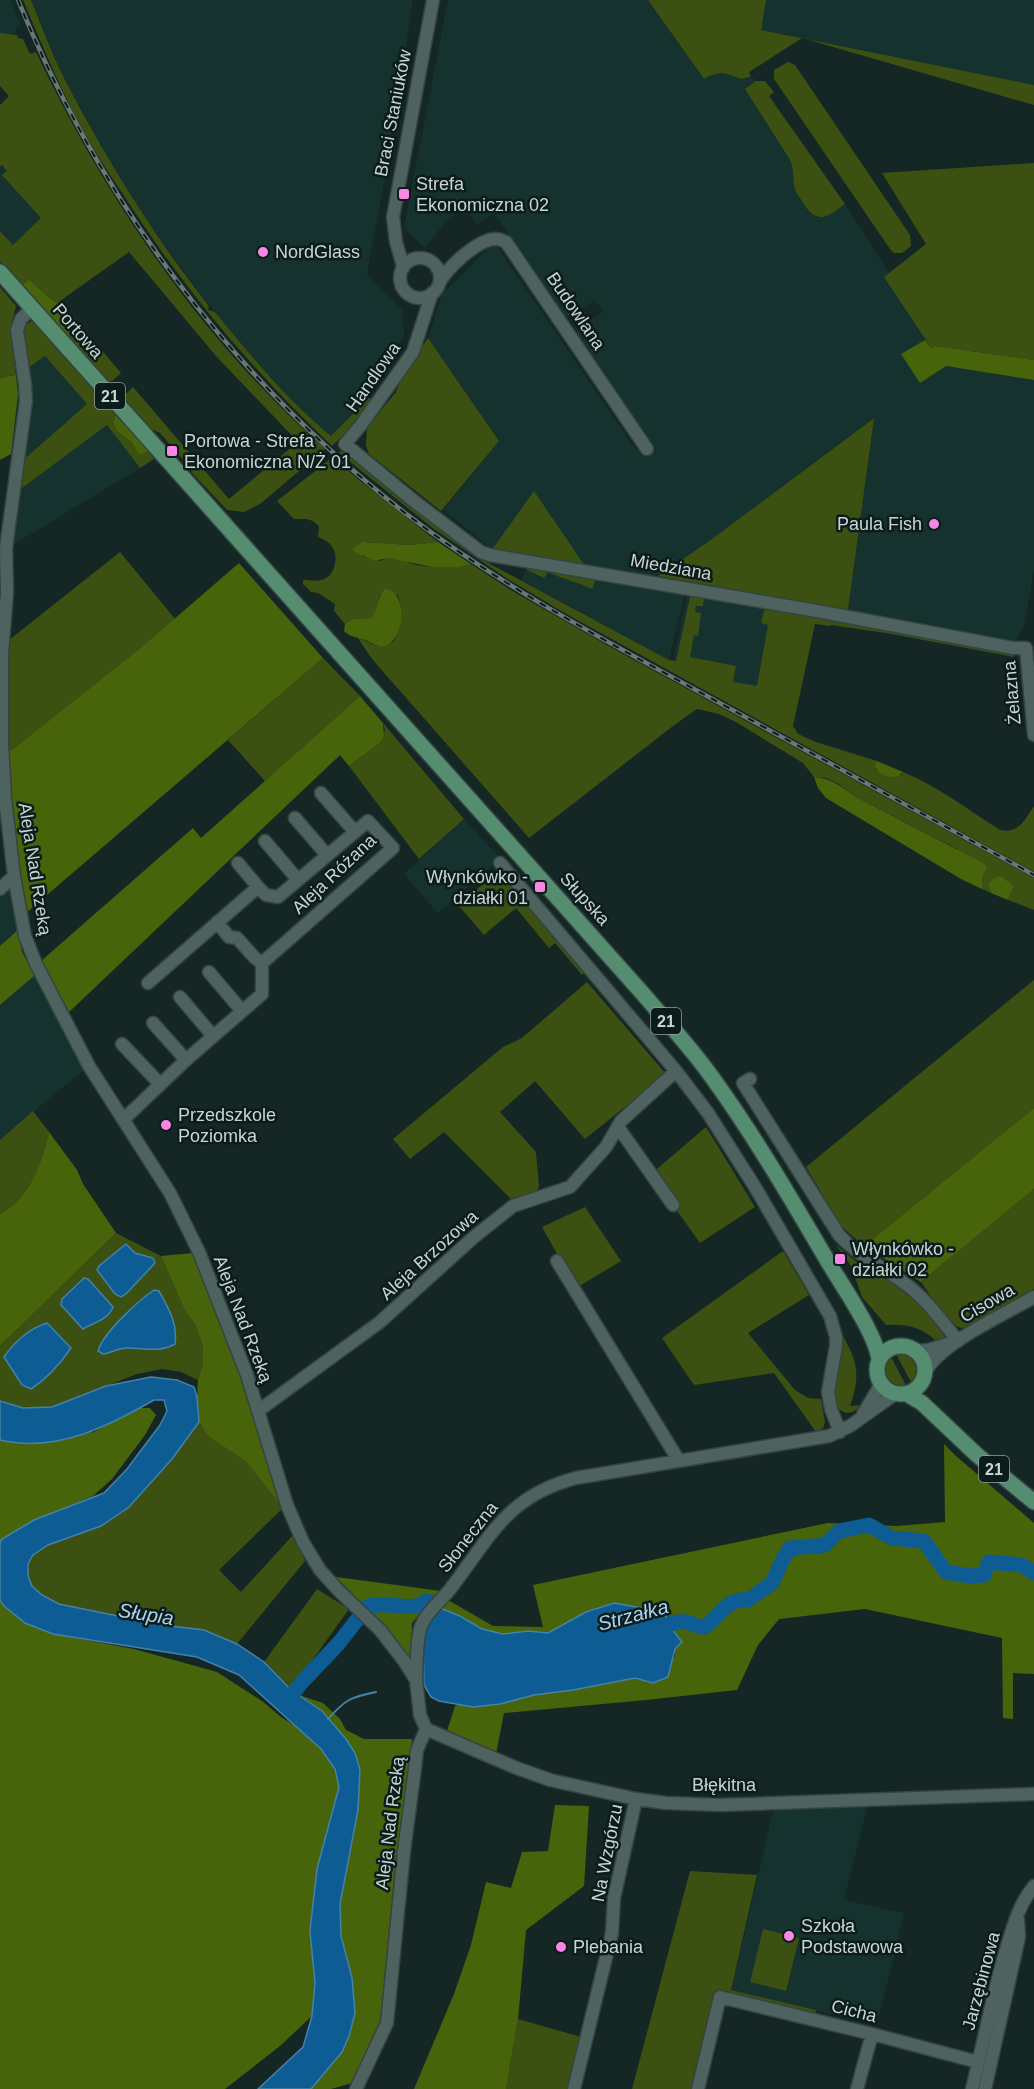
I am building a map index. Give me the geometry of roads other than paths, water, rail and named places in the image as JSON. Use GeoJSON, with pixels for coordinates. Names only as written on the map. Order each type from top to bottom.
{"type":"FeatureCollection","features":[{"type":"Feature","properties":{"kind":"main road","name":"Portowa"},"geometry":{"type":"LineString","coordinates":[[0,272],[248,549]]}},
{"type":"Feature","properties":{"kind":"main road","name":"Słupska"},"geometry":{"type":"LineString","coordinates":[[248,549],[695,1054],[744,1123],[854,1305],[876,1347],[879,1360]]}},
{"type":"Feature","properties":{"kind":"main road","name":"Słupska"},"geometry":{"type":"LineString","coordinates":[[854,1305],[881,1336],[896,1346]]}},
{"type":"Feature","properties":{"kind":"main road","name":"21"},"geometry":{"type":"LineString","coordinates":[[896,1346],[908,1347],[917,1351],[923,1359],[924,1376],[930,1396],[961,1439]]}},
{"type":"Feature","properties":{"kind":"main road"},"geometry":{"type":"LineString","coordinates":[[879,1360],[888,1349],[896,1346]]}},
{"type":"Feature","properties":{"kind":"main road","name":"21"},"geometry":{"type":"LineString","coordinates":[[879,1360],[877,1370],[880,1382],[886,1390],[922,1402],[1034,1502]]}},
{"type":"Feature","properties":{"kind":"main road"},"geometry":{"type":"LineString","coordinates":[[901,1394],[916,1389],[924,1376]]}},
{"type":"Feature","properties":{"kind":"street","name":"Braci Staniuków"},"geometry":{"type":"LineString","coordinates":[[403,266],[394,232],[395,198],[433,0]]}},
{"type":"Feature","properties":{"kind":"street"},"geometry":{"type":"LineString","coordinates":[[394,232],[405,249],[417,258],[441,264],[455,261]]}},
{"type":"Feature","properties":{"kind":"street","name":"Budowlana"},"geometry":{"type":"LineString","coordinates":[[455,261],[487,240],[497,239],[506,242],[647,449]]}},
{"type":"Feature","properties":{"kind":"street"},"geometry":{"type":"LineString","coordinates":[[417,258],[403,266],[400,283],[411,295],[421,326]]}},
{"type":"Feature","properties":{"kind":"street","name":"Handlowa"},"geometry":{"type":"LineString","coordinates":[[345,444],[413,352],[436,288],[446,270],[455,261]]}},
{"type":"Feature","properties":{"kind":"street"},"geometry":{"type":"LineString","coordinates":[[411,295],[422,297],[436,288],[439,272],[432,262]]}},
{"type":"Feature","properties":{"kind":"street","name":"Aleja Nad Rzeką"},"geometry":{"type":"LineString","coordinates":[[32,308],[21,319],[17,330],[26,401],[3,550],[7,592],[2,654],[1,744],[14,876],[25,936],[36,964],[89,1066],[170,1193],[199,1252],[247,1375],[287,1505],[303,1542],[320,1570],[393,1645],[416,1680],[420,1714],[426,1729],[417,1750],[404,1851],[387,2023],[356,2089]]}},
{"type":"Feature","properties":{"kind":"street","name":"Miedziana"},"geometry":{"type":"LineString","coordinates":[[345,444],[414,501],[485,554],[828,613],[1013,648],[1026,648]]}},
{"type":"Feature","properties":{"kind":"street","name":"Żelazna"},"geometry":{"type":"LineString","coordinates":[[1026,648],[1034,735]]}},
{"type":"Feature","properties":{"kind":"street","name":"Aleja Różana"},"geometry":{"type":"LineString","coordinates":[[321,793],[355,832]]}},
{"type":"Feature","properties":{"kind":"street","name":"Aleja Różana"},"geometry":{"type":"LineString","coordinates":[[294,818],[327,855]]}},
{"type":"Feature","properties":{"kind":"street","name":"Aleja Różana"},"geometry":{"type":"LineString","coordinates":[[258,887],[266,895],[278,897],[368,821],[393,848],[262,963]]}},
{"type":"Feature","properties":{"kind":"street","name":"Aleja Różana"},"geometry":{"type":"LineString","coordinates":[[265,841],[298,880]]}},
{"type":"Feature","properties":{"kind":"street"},"geometry":{"type":"LineString","coordinates":[[148,982],[258,887],[237,863]]}},
{"type":"Feature","properties":{"kind":"street"},"geometry":{"type":"LineString","coordinates":[[500,863],[676,1071],[718,1128],[827,1308],[834,1327],[836,1347],[829,1381],[829,1400],[840,1431]]}},
{"type":"Feature","properties":{"kind":"street"},"geometry":{"type":"LineString","coordinates":[[0,889],[14,876]]}},
{"type":"Feature","properties":{"kind":"street"},"geometry":{"type":"LineString","coordinates":[[124,1119],[186,1060],[262,994],[262,963],[237,938],[230,937],[218,922]]}},
{"type":"Feature","properties":{"kind":"street"},"geometry":{"type":"LineString","coordinates":[[209,972],[242,1011]]}},
{"type":"Feature","properties":{"kind":"street"},"geometry":{"type":"LineString","coordinates":[[180,997],[213,1036]]}},
{"type":"Feature","properties":{"kind":"street"},"geometry":{"type":"LineString","coordinates":[[153,1023],[186,1060]]}},
{"type":"Feature","properties":{"kind":"street"},"geometry":{"type":"LineString","coordinates":[[122,1044],[160,1084]]}},
{"type":"Feature","properties":{"kind":"street","name":"Aleja Brzozowa"},"geometry":{"type":"LineString","coordinates":[[258,1411],[304,1380],[380,1322],[474,1237],[513,1206],[570,1187],[606,1147],[627,1114],[676,1071]]}},
{"type":"Feature","properties":{"kind":"street"},"geometry":{"type":"LineString","coordinates":[[750,1079],[743,1083],[838,1235],[858,1254],[913,1289],[958,1341]]}},
{"type":"Feature","properties":{"kind":"street"},"geometry":{"type":"LineString","coordinates":[[618,1127],[673,1205]]}},
{"type":"Feature","properties":{"kind":"street"},"geometry":{"type":"LineString","coordinates":[[557,1261],[679,1461]]}},
{"type":"Feature","properties":{"kind":"street","name":"Cisowa"},"geometry":{"type":"LineString","coordinates":[[924,1376],[933,1361],[958,1341],[1034,1297]]}},
{"type":"Feature","properties":{"kind":"street","name":"Cisowa"},"geometry":{"type":"LineString","coordinates":[[917,1351],[958,1341]]}},
{"type":"Feature","properties":{"kind":"street","name":"Słoneczna"},"geometry":{"type":"LineString","coordinates":[[859,1420],[876,1394],[880,1382]]}},
{"type":"Feature","properties":{"kind":"street","name":"Słoneczna"},"geometry":{"type":"LineString","coordinates":[[416,1680],[418,1644],[421,1627],[426,1617],[509,1512],[534,1493],[554,1484],[679,1461],[814,1440],[840,1431],[901,1394]]}},
{"type":"Feature","properties":{"kind":"street","name":"Błękitna"},"geometry":{"type":"LineString","coordinates":[[426,1729],[550,1780],[636,1799],[666,1803],[720,1804],[1034,1794]]}},
{"type":"Feature","properties":{"kind":"street","name":"Na Wzgórzu"},"geometry":{"type":"LineString","coordinates":[[574,2089],[612,1933],[614,1899],[636,1799]]}},
{"type":"Feature","properties":{"kind":"street","name":"Jarzębinowa"},"geometry":{"type":"LineString","coordinates":[[972,2089],[996,1984],[1018,1913],[1027,1894],[1034,1886]]}},
{"type":"Feature","properties":{"kind":"street"},"geometry":{"type":"LineString","coordinates":[[985,2089],[1019,1936],[1018,1913]]}},
{"type":"Feature","properties":{"kind":"street","name":"Cicha"},"geometry":{"type":"LineString","coordinates":[[698,2089],[720,1997],[978,2062]]}},
{"type":"Feature","properties":{"kind":"street"},"geometry":{"type":"LineString","coordinates":[[857,2089],[872,2034]]}},
{"type":"Feature","properties":{"kind":"water"},"geometry":{"type":"Polygon","coordinates":[[[126,1244],[135,1253],[153,1258],[155,1263],[121,1297],[115,1294],[97,1270],[126,1244]]]}},
{"type":"Feature","properties":{"kind":"water"},"geometry":{"type":"Polygon","coordinates":[[[84,1278],[88,1279],[113,1307],[104,1318],[83,1329],[61,1305],[62,1299],[84,1278]]]}},
{"type":"Feature","properties":{"kind":"water"},"geometry":{"type":"Polygon","coordinates":[[[154,1290],[159,1291],[172,1317],[175,1344],[157,1349],[124,1348],[103,1354],[98,1351],[114,1327],[154,1290]]]}},
{"type":"Feature","properties":{"kind":"water"},"geometry":{"type":"Polygon","coordinates":[[[47,1323],[71,1348],[53,1370],[31,1389],[22,1385],[4,1357],[23,1336],[47,1323]]]}},
{"type":"Feature","properties":{"kind":"water"},"geometry":{"type":"Polygon","coordinates":[[[151,1377],[177,1380],[194,1387],[199,1422],[172,1459],[129,1507],[101,1526],[48,1545],[33,1555],[28,1564],[28,1576],[32,1586],[42,1595],[59,1604],[162,1625],[204,1630],[237,1644],[264,1662],[291,1690],[322,1711],[355,1753],[360,1770],[358,1810],[340,1904],[341,1936],[352,1978],[355,2013],[342,2052],[311,2089],[258,2089],[303,2047],[312,2016],[315,1983],[310,1931],[317,1869],[339,1787],[335,1769],[321,1749],[239,1675],[197,1657],[53,1634],[25,1623],[0,1600],[0,1543],[2,1539],[34,1520],[104,1493],[127,1469],[160,1425],[167,1411],[164,1400],[154,1400],[80,1435],[41,1443],[21,1443],[0,1440],[0,1401],[23,1408],[52,1407],[106,1386],[151,1377]]]}},
{"type":"Feature","properties":{"kind":"water"},"geometry":{"type":"Polygon","coordinates":[[[614,1603],[664,1612],[669,1625],[682,1642],[675,1649],[668,1677],[653,1683],[635,1678],[534,1695],[500,1704],[473,1707],[439,1701],[431,1697],[424,1685],[423,1637],[427,1622],[440,1608],[482,1629],[503,1634],[528,1631],[548,1633],[586,1612],[614,1603]]]}},
{"type":"Feature","properties":{"kind":"waterway","name":"Strzałka"},"geometry":{"type":"LineString","coordinates":[[651,1632],[677,1622],[705,1627],[729,1604],[748,1600],[772,1583],[790,1548],[825,1545],[839,1531],[869,1525],[892,1538],[924,1541],[946,1572],[970,1576],[984,1575],[989,1562],[1022,1565],[1034,1573]]}},
{"type":"Feature","properties":{"kind":"waterway","name":"Strzałka"},"geometry":{"type":"LineString","coordinates":[[289,1699],[339,1643],[367,1607],[374,1605],[405,1607],[430,1602]]}},
{"type":"Feature","properties":{"kind":"waterway"},"geometry":{"type":"LineString","coordinates":[[328,1719],[349,1700],[376,1692]]}},
{"type":"Feature","properties":{"kind":"railway"},"geometry":{"type":"LineString","coordinates":[[18,0],[51,74],[89,146],[131,216],[178,282],[229,345],[284,405],[342,461],[439,538],[546,607],[1034,875]]}},
{"type":"Feature","properties":{"kind":"place","name":"Strefa Ekonomiczna 02"},"geometry":{"type":"Point","coordinates":[404,194]}},
{"type":"Feature","properties":{"kind":"place","name":"NordGlass"},"geometry":{"type":"Point","coordinates":[263,252]}},
{"type":"Feature","properties":{"kind":"place","name":"Portowa - Strefa Ekonomiczna N/Ż 01"},"geometry":{"type":"Point","coordinates":[172,451]}},
{"type":"Feature","properties":{"kind":"place","name":"Paula Fish"},"geometry":{"type":"Point","coordinates":[934,524]}},
{"type":"Feature","properties":{"kind":"place","name":"Włynkówko - działki 01"},"geometry":{"type":"Point","coordinates":[540,887]}},
{"type":"Feature","properties":{"kind":"place","name":"Przedszkole Poziomka"},"geometry":{"type":"Point","coordinates":[166,1125]}},
{"type":"Feature","properties":{"kind":"place","name":"Włynkówko - działki 02"},"geometry":{"type":"Point","coordinates":[840,1259]}},
{"type":"Feature","properties":{"kind":"place","name":"Szkoła Podstawowa"},"geometry":{"type":"Point","coordinates":[789,1936]}},
{"type":"Feature","properties":{"kind":"place","name":"Plebania"},"geometry":{"type":"Point","coordinates":[561,1947]}},
{"type":"Feature","properties":{"kind":"water label","name":"Słupia"},"geometry":{"type":"Point","coordinates":[146,1614]}}]}
